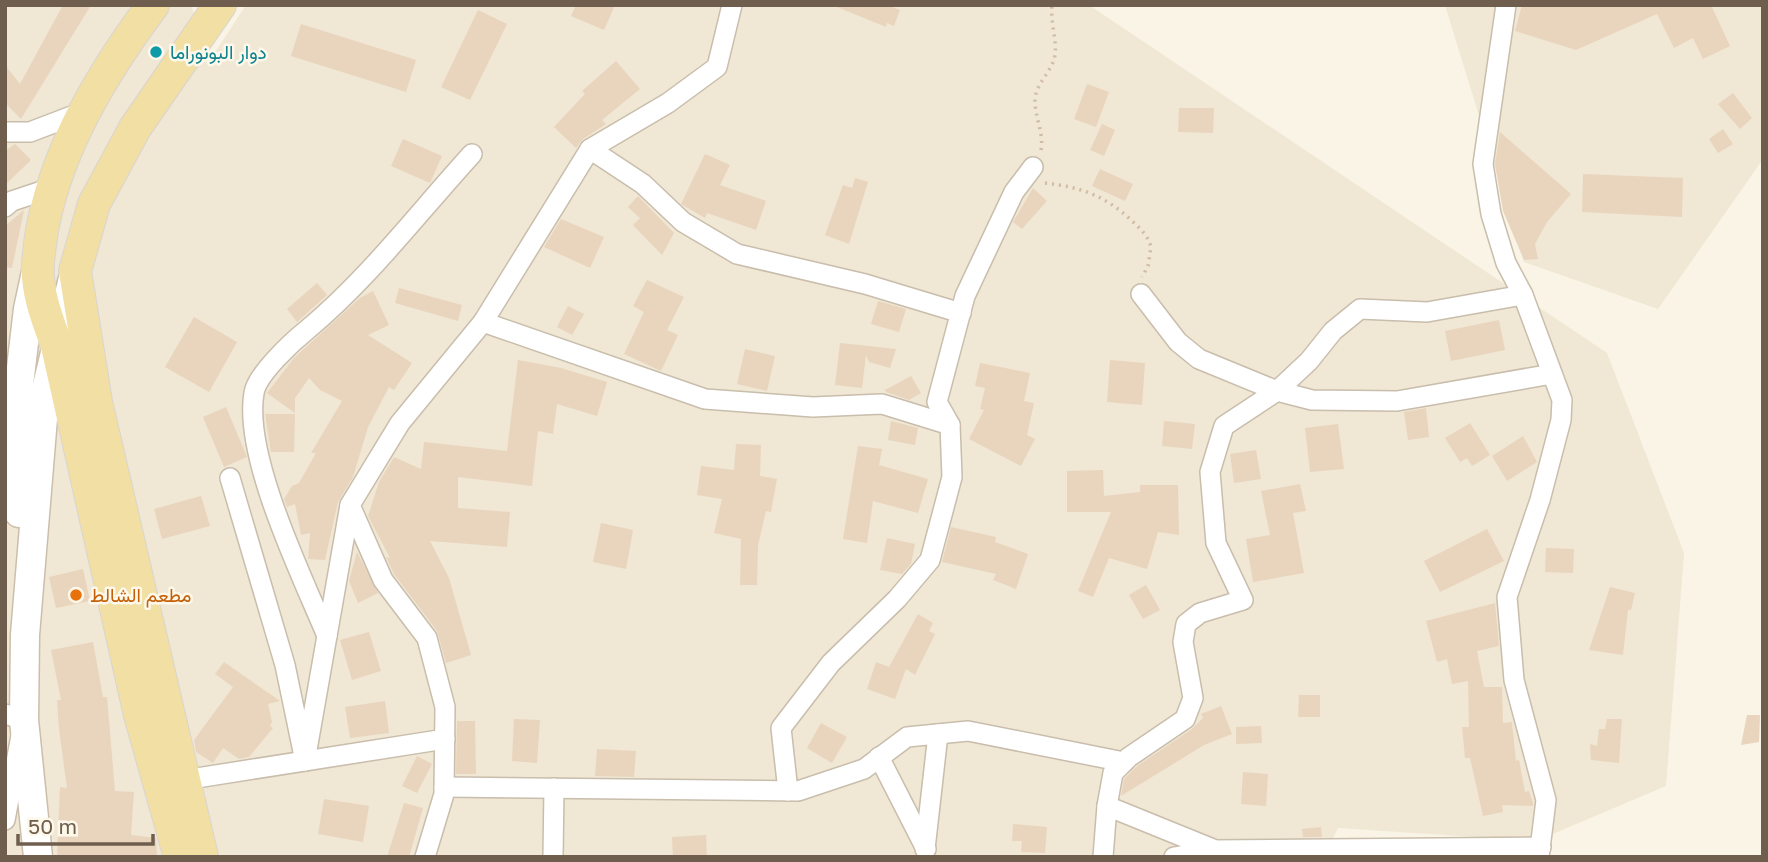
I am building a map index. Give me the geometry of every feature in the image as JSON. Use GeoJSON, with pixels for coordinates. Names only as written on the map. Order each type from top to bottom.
{"type":"FeatureCollection","features":[{"type":"Feature","properties":{"kind":"main road"},"geometry":{"type":"LineString","coordinates":[[25,635],[20,587],[16,410],[28,309],[51,188],[85,111],[119,50],[153,5]]}},
{"type":"Feature","properties":{"kind":"main road"},"geometry":{"type":"LineString","coordinates":[[38,857],[15,717],[25,635],[45,394],[94,204],[135,128],[215,8]]}},
{"type":"Feature","properties":{"kind":"main road"},"geometry":{"type":"LineString","coordinates":[[85,111],[135,128]]}},
{"type":"Feature","properties":{"kind":"main road"},"geometry":{"type":"LineString","coordinates":[[37,266],[44,308],[57,346],[140,715],[180,857]]}},
{"type":"Feature","properties":{"kind":"main road"},"geometry":{"type":"LineString","coordinates":[[75,271],[96,402],[202,857]]}},
{"type":"Feature","properties":{"kind":"street"},"geometry":{"type":"LineString","coordinates":[[305,761],[350,505],[400,423],[483,322],[590,149],[668,103],[718,67],[732,5]]}},
{"type":"Feature","properties":{"kind":"street"},"geometry":{"type":"LineString","coordinates":[[1174,857],[1214,850],[1540,852],[1546,800],[1514,680],[1507,597],[1540,500],[1561,419],[1562,400],[1523,295],[1506,263],[1491,214],[1483,164],[1506,5]]}},
{"type":"Feature","properties":{"kind":"street"},"geometry":{"type":"LineString","coordinates":[[5,145],[30,132],[85,111]]}},
{"type":"Feature","properties":{"kind":"street"},"geometry":{"type":"LineString","coordinates":[[5,132],[30,132]]}},
{"type":"Feature","properties":{"kind":"street"},"geometry":{"type":"LineString","coordinates":[[590,149],[643,184],[683,222],[737,254],[865,284],[961,313]]}},
{"type":"Feature","properties":{"kind":"street"},"geometry":{"type":"LineString","coordinates":[[327,636],[274,506],[252,424],[254,390],[287,346],[333,308],[472,154]]}},
{"type":"Feature","properties":{"kind":"street"},"geometry":{"type":"LineString","coordinates":[[788,791],[781,728],[831,663],[897,599],[930,560],[952,477],[950,425],[937,402],[965,296],[1014,192],[1029,174]]}},
{"type":"Feature","properties":{"kind":"street"},"geometry":{"type":"LineString","coordinates":[[5,207],[12,201],[51,188]]}},
{"type":"Feature","properties":{"kind":"street"},"geometry":{"type":"LineString","coordinates":[[1140,289],[1178,342],[1199,359],[1277,391],[1312,400],[1397,401],[1552,374]]}},
{"type":"Feature","properties":{"kind":"street"},"geometry":{"type":"LineString","coordinates":[[1103,857],[1113,773],[1124,762],[1185,719],[1193,698],[1183,642],[1186,624],[1200,613],[1243,600],[1216,543],[1210,472],[1224,426],[1277,391],[1309,361],[1333,331],[1360,309],[1427,312],[1523,295]]}},
{"type":"Feature","properties":{"kind":"street"},"geometry":{"type":"LineString","coordinates":[[483,322],[705,399],[813,407],[882,404],[950,425]]}},
{"type":"Feature","properties":{"kind":"street"},"geometry":{"type":"LineString","coordinates":[[230,478],[285,665],[305,761]]}},
{"type":"Feature","properties":{"kind":"street"},"geometry":{"type":"LineString","coordinates":[[350,505],[383,580],[427,638],[445,707],[444,787],[425,857]]}},
{"type":"Feature","properties":{"kind":"street"},"geometry":{"type":"LineString","coordinates":[[5,820],[15,717]]}},
{"type":"Feature","properties":{"kind":"street"},"geometry":{"type":"LineString","coordinates":[[444,787],[798,791],[864,769],[906,737],[968,731],[1124,762]]}},
{"type":"Feature","properties":{"kind":"street"},"geometry":{"type":"LineString","coordinates":[[927,853],[938,734]]}},
{"type":"Feature","properties":{"kind":"street"},"geometry":{"type":"LineString","coordinates":[[184,780],[445,739]]}},
{"type":"Feature","properties":{"kind":"street"},"geometry":{"type":"LineString","coordinates":[[879,757],[927,853]]}},
{"type":"Feature","properties":{"kind":"street"},"geometry":{"type":"LineString","coordinates":[[553,857],[554,788]]}},
{"type":"Feature","properties":{"kind":"street"},"geometry":{"type":"LineString","coordinates":[[1107,806],[1214,850]]}},
{"type":"Feature","properties":{"kind":"path"},"geometry":{"type":"LineString","coordinates":[[1052,5],[1056,52],[1050,72],[1036,89],[1035,102],[1042,141],[1029,174],[1093,192],[1117,206],[1150,242],[1148,266],[1140,289]]}},
{"type":"Feature","properties":{"kind":"shaded area"},"geometry":{"type":"Polygon","coordinates":[[[5,5],[191,5],[210,60],[246,5],[1089,5],[1607,353],[1684,553],[1666,786],[1536,841],[1338,828],[1324,857],[5,857],[5,5]]]}},
{"type":"Feature","properties":{"kind":"shaded area"},"geometry":{"type":"Polygon","coordinates":[[[1445,5],[1763,5],[1763,159],[1658,309],[1524,262],[1445,5]]]}},
{"type":"Feature","properties":{"kind":"building"},"geometry":{"type":"Polygon","coordinates":[[[63,5],[91,5],[21,119],[5,103],[5,65],[20,84],[63,5]]]}},
{"type":"Feature","properties":{"kind":"building"},"geometry":{"type":"Polygon","coordinates":[[[576,5],[615,5],[604,30],[571,16],[576,5]]]}},
{"type":"Feature","properties":{"kind":"building"},"geometry":{"type":"Polygon","coordinates":[[[832,5],[887,5],[900,10],[894,26],[887,23],[886,27],[832,5]]]}},
{"type":"Feature","properties":{"kind":"building"},"geometry":{"type":"Polygon","coordinates":[[[1522,5],[1711,5],[1730,46],[1703,59],[1693,38],[1674,48],[1657,14],[1576,50],[1515,31],[1522,5]]]}},
{"type":"Feature","properties":{"kind":"building"},"geometry":{"type":"Polygon","coordinates":[[[478,10],[507,24],[470,100],[441,87],[478,10]]]}},
{"type":"Feature","properties":{"kind":"building"},"geometry":{"type":"Polygon","coordinates":[[[301,24],[416,60],[406,92],[291,56],[301,24]]]}},
{"type":"Feature","properties":{"kind":"building"},"geometry":{"type":"Polygon","coordinates":[[[616,61],[640,89],[602,120],[606,124],[583,139],[576,148],[554,127],[585,94],[582,91],[616,61]]]}},
{"type":"Feature","properties":{"kind":"building"},"geometry":{"type":"Polygon","coordinates":[[[1087,84],[1109,92],[1096,127],[1074,119],[1087,84]]]}},
{"type":"Feature","properties":{"kind":"building"},"geometry":{"type":"Polygon","coordinates":[[[1733,93],[1752,118],[1740,129],[1718,104],[1733,93]]]}},
{"type":"Feature","properties":{"kind":"building"},"geometry":{"type":"Polygon","coordinates":[[[1179,108],[1214,108],[1213,133],[1178,132],[1179,108]]]}},
{"type":"Feature","properties":{"kind":"building"},"geometry":{"type":"Polygon","coordinates":[[[1102,124],[1115,130],[1104,156],[1090,150],[1102,124]]]}},
{"type":"Feature","properties":{"kind":"building"},"geometry":{"type":"Polygon","coordinates":[[[1723,129],[1733,144],[1718,153],[1709,139],[1723,129]]]}},
{"type":"Feature","properties":{"kind":"building"},"geometry":{"type":"Polygon","coordinates":[[[1500,132],[1571,194],[1547,222],[1535,244],[1538,259],[1524,260],[1503,211],[1495,164],[1500,132]]]}},
{"type":"Feature","properties":{"kind":"building"},"geometry":{"type":"Polygon","coordinates":[[[403,139],[442,156],[430,183],[391,166],[403,139]]]}},
{"type":"Feature","properties":{"kind":"building"},"geometry":{"type":"Polygon","coordinates":[[[15,144],[31,160],[5,185],[5,151],[15,144]]]}},
{"type":"Feature","properties":{"kind":"building"},"geometry":{"type":"Polygon","coordinates":[[[705,154],[730,165],[720,185],[766,201],[756,230],[707,213],[705,218],[681,204],[705,154]]]}},
{"type":"Feature","properties":{"kind":"building"},"geometry":{"type":"Polygon","coordinates":[[[1100,169],[1133,184],[1125,201],[1092,186],[1100,169]]]}},
{"type":"Feature","properties":{"kind":"building"},"geometry":{"type":"Polygon","coordinates":[[[1583,174],[1683,178],[1682,217],[1582,212],[1583,174]]]}},
{"type":"Feature","properties":{"kind":"building"},"geometry":{"type":"Polygon","coordinates":[[[855,178],[868,182],[849,244],[825,235],[843,185],[852,188],[855,178]]]}},
{"type":"Feature","properties":{"kind":"building"},"geometry":{"type":"Polygon","coordinates":[[[1033,188],[1047,201],[1022,229],[1013,222],[1033,188]]]}},
{"type":"Feature","properties":{"kind":"building"},"geometry":{"type":"Polygon","coordinates":[[[638,196],[674,233],[662,255],[633,225],[640,218],[628,207],[638,196]]]}},
{"type":"Feature","properties":{"kind":"building"},"geometry":{"type":"Polygon","coordinates":[[[24,210],[12,268],[5,267],[5,226],[24,210]]]}},
{"type":"Feature","properties":{"kind":"building"},"geometry":{"type":"Polygon","coordinates":[[[561,219],[604,237],[590,268],[544,247],[561,219]]]}},
{"type":"Feature","properties":{"kind":"building"},"geometry":{"type":"Polygon","coordinates":[[[647,280],[684,297],[667,330],[678,335],[661,371],[624,354],[644,312],[633,306],[647,280]]]}},
{"type":"Feature","properties":{"kind":"building"},"geometry":{"type":"Polygon","coordinates":[[[317,283],[327,295],[297,322],[287,309],[317,283]]]}},
{"type":"Feature","properties":{"kind":"building"},"geometry":{"type":"Polygon","coordinates":[[[399,288],[462,305],[458,321],[395,303],[399,288]]]}},
{"type":"Feature","properties":{"kind":"building"},"geometry":{"type":"Polygon","coordinates":[[[373,291],[389,325],[368,335],[412,363],[394,390],[389,387],[368,427],[353,477],[338,502],[325,560],[308,559],[310,533],[301,535],[295,504],[287,507],[284,499],[292,486],[299,483],[316,453],[311,453],[342,401],[320,390],[309,378],[295,398],[295,413],[267,393],[294,358],[360,298],[373,291]]]}},
{"type":"Feature","properties":{"kind":"building"},"geometry":{"type":"Polygon","coordinates":[[[878,301],[906,309],[899,332],[871,324],[878,301]]]}},
{"type":"Feature","properties":{"kind":"building"},"geometry":{"type":"Polygon","coordinates":[[[568,306],[584,314],[572,335],[557,327],[568,306]]]}},
{"type":"Feature","properties":{"kind":"building"},"geometry":{"type":"Polygon","coordinates":[[[194,317],[237,342],[209,392],[165,367],[194,317]]]}},
{"type":"Feature","properties":{"kind":"building"},"geometry":{"type":"Polygon","coordinates":[[[1499,320],[1505,350],[1451,361],[1445,331],[1499,320]]]}},
{"type":"Feature","properties":{"kind":"building"},"geometry":{"type":"Polygon","coordinates":[[[840,343],[896,349],[890,368],[869,362],[866,355],[862,388],[835,385],[840,343]]]}},
{"type":"Feature","properties":{"kind":"building"},"geometry":{"type":"Polygon","coordinates":[[[745,349],[775,356],[767,391],[737,384],[745,349]]]}},
{"type":"Feature","properties":{"kind":"building"},"geometry":{"type":"Polygon","coordinates":[[[518,360],[561,368],[607,382],[597,416],[557,404],[553,434],[538,431],[532,486],[458,477],[458,508],[510,512],[507,547],[430,541],[449,578],[471,655],[446,663],[437,631],[394,574],[386,557],[390,558],[368,516],[379,482],[394,457],[421,469],[424,442],[507,451],[518,360]]]}},
{"type":"Feature","properties":{"kind":"building"},"geometry":{"type":"Polygon","coordinates":[[[1110,360],[1145,363],[1142,405],[1107,402],[1110,360]]]}},
{"type":"Feature","properties":{"kind":"building"},"geometry":{"type":"Polygon","coordinates":[[[980,363],[1030,373],[1024,401],[1034,403],[1027,435],[1035,439],[1021,466],[969,439],[984,410],[980,409],[985,388],[975,386],[980,363]]]}},
{"type":"Feature","properties":{"kind":"building"},"geometry":{"type":"Polygon","coordinates":[[[911,376],[921,393],[909,400],[886,392],[885,390],[911,376]]]}},
{"type":"Feature","properties":{"kind":"building"},"geometry":{"type":"Polygon","coordinates":[[[226,407],[247,457],[224,467],[203,417],[226,407]]]}},
{"type":"Feature","properties":{"kind":"building"},"geometry":{"type":"Polygon","coordinates":[[[1426,408],[1429,437],[1408,440],[1404,412],[1426,408]]]}},
{"type":"Feature","properties":{"kind":"building"},"geometry":{"type":"Polygon","coordinates":[[[265,414],[295,414],[294,452],[271,452],[265,414]]]}},
{"type":"Feature","properties":{"kind":"building"},"geometry":{"type":"Polygon","coordinates":[[[891,421],[918,428],[915,445],[888,440],[891,421]]]}},
{"type":"Feature","properties":{"kind":"building"},"geometry":{"type":"Polygon","coordinates":[[[1164,421],[1195,424],[1192,449],[1162,446],[1164,421]]]}},
{"type":"Feature","properties":{"kind":"building"},"geometry":{"type":"Polygon","coordinates":[[[1470,423],[1490,455],[1472,466],[1467,458],[1460,462],[1445,438],[1470,423]]]}},
{"type":"Feature","properties":{"kind":"building"},"geometry":{"type":"Polygon","coordinates":[[[1338,424],[1344,469],[1310,472],[1305,428],[1338,424]]]}},
{"type":"Feature","properties":{"kind":"building"},"geometry":{"type":"Polygon","coordinates":[[[1523,436],[1537,462],[1507,481],[1492,456],[1523,436]]]}},
{"type":"Feature","properties":{"kind":"building"},"geometry":{"type":"Polygon","coordinates":[[[736,444],[761,445],[760,476],[777,479],[771,512],[766,511],[758,545],[757,585],[740,585],[741,539],[714,533],[722,499],[697,495],[701,466],[734,470],[736,444]]]}},
{"type":"Feature","properties":{"kind":"building"},"geometry":{"type":"Polygon","coordinates":[[[858,446],[882,449],[879,465],[928,479],[918,513],[873,501],[867,543],[843,539],[858,446]]]}},
{"type":"Feature","properties":{"kind":"building"},"geometry":{"type":"Polygon","coordinates":[[[1256,450],[1261,479],[1234,483],[1230,454],[1256,450]]]}},
{"type":"Feature","properties":{"kind":"building"},"geometry":{"type":"Polygon","coordinates":[[[1103,470],[1104,496],[1140,492],[1140,485],[1178,485],[1179,535],[1158,532],[1147,569],[1109,558],[1093,597],[1078,591],[1111,512],[1067,512],[1067,471],[1103,470]]]}},
{"type":"Feature","properties":{"kind":"building"},"geometry":{"type":"Polygon","coordinates":[[[1300,484],[1306,511],[1293,513],[1304,573],[1253,582],[1246,539],[1270,535],[1261,491],[1300,484]]]}},
{"type":"Feature","properties":{"kind":"building"},"geometry":{"type":"Polygon","coordinates":[[[201,496],[210,526],[162,539],[154,509],[201,496]]]}},
{"type":"Feature","properties":{"kind":"building"},"geometry":{"type":"Polygon","coordinates":[[[601,523],[633,530],[626,569],[593,562],[601,523]]]}},
{"type":"Feature","properties":{"kind":"building"},"geometry":{"type":"Polygon","coordinates":[[[951,527],[996,537],[995,542],[1028,554],[1016,589],[993,580],[996,574],[942,562],[951,527]]]}},
{"type":"Feature","properties":{"kind":"building"},"geometry":{"type":"Polygon","coordinates":[[[1487,529],[1504,561],[1440,592],[1424,561],[1487,529]]]}},
{"type":"Feature","properties":{"kind":"building"},"geometry":{"type":"Polygon","coordinates":[[[887,538],[915,544],[911,564],[902,574],[880,570],[887,538]]]}},
{"type":"Feature","properties":{"kind":"building"},"geometry":{"type":"Polygon","coordinates":[[[1546,548],[1574,549],[1573,573],[1545,572],[1546,548]]]}},
{"type":"Feature","properties":{"kind":"building"},"geometry":{"type":"Polygon","coordinates":[[[357,552],[378,593],[358,603],[349,581],[357,552]]]}},
{"type":"Feature","properties":{"kind":"building"},"geometry":{"type":"Polygon","coordinates":[[[83,569],[90,601],[56,608],[49,577],[83,569]]]}},
{"type":"Feature","properties":{"kind":"building"},"geometry":{"type":"Polygon","coordinates":[[[1146,585],[1160,610],[1143,619],[1129,595],[1146,585]]]}},
{"type":"Feature","properties":{"kind":"building"},"geometry":{"type":"Polygon","coordinates":[[[1610,587],[1635,593],[1631,610],[1628,610],[1623,655],[1589,650],[1610,587]]]}},
{"type":"Feature","properties":{"kind":"building"},"geometry":{"type":"Polygon","coordinates":[[[1495,603],[1499,646],[1477,651],[1484,687],[1502,687],[1503,723],[1512,722],[1516,761],[1519,760],[1525,792],[1529,791],[1533,806],[1502,805],[1503,812],[1483,816],[1470,758],[1465,758],[1462,727],[1469,727],[1468,681],[1452,684],[1447,659],[1437,662],[1426,621],[1495,603]]]}},
{"type":"Feature","properties":{"kind":"building"},"geometry":{"type":"Polygon","coordinates":[[[918,614],[933,623],[929,631],[935,634],[915,675],[906,669],[895,699],[867,689],[876,662],[889,667],[918,614]]]}},
{"type":"Feature","properties":{"kind":"building"},"geometry":{"type":"Polygon","coordinates":[[[369,632],[381,671],[352,680],[340,640],[369,632]]]}},
{"type":"Feature","properties":{"kind":"building"},"geometry":{"type":"Polygon","coordinates":[[[93,642],[103,697],[107,697],[115,791],[134,792],[131,835],[156,838],[157,857],[57,857],[60,787],[67,788],[57,700],[61,700],[51,650],[93,642]]]}},
{"type":"Feature","properties":{"kind":"building"},"geometry":{"type":"Polygon","coordinates":[[[224,662],[280,701],[268,704],[272,722],[270,726],[273,728],[249,757],[239,759],[223,748],[213,763],[196,752],[194,740],[233,687],[215,674],[224,662]]]}},
{"type":"Feature","properties":{"kind":"building"},"geometry":{"type":"Polygon","coordinates":[[[1299,695],[1320,695],[1320,717],[1298,717],[1299,695]]]}},
{"type":"Feature","properties":{"kind":"building"},"geometry":{"type":"Polygon","coordinates":[[[385,701],[389,733],[350,738],[345,707],[385,701]]]}},
{"type":"Feature","properties":{"kind":"building"},"geometry":{"type":"Polygon","coordinates":[[[1221,706],[1232,734],[1204,745],[1121,796],[1124,779],[1137,766],[1192,729],[1203,718],[1201,714],[1221,706]]]}},
{"type":"Feature","properties":{"kind":"building"},"geometry":{"type":"Polygon","coordinates":[[[1747,715],[1760,715],[1759,742],[1741,745],[1747,715]]]}},
{"type":"Feature","properties":{"kind":"building"},"geometry":{"type":"Polygon","coordinates":[[[514,719],[540,720],[537,763],[512,761],[514,719]]]}},
{"type":"Feature","properties":{"kind":"building"},"geometry":{"type":"Polygon","coordinates":[[[1607,719],[1622,719],[1619,763],[1591,760],[1590,744],[1597,746],[1599,729],[1605,729],[1607,719]]]}},
{"type":"Feature","properties":{"kind":"building"},"geometry":{"type":"Polygon","coordinates":[[[457,721],[475,721],[476,774],[456,774],[457,721]]]}},
{"type":"Feature","properties":{"kind":"building"},"geometry":{"type":"Polygon","coordinates":[[[821,723],[847,737],[832,763],[807,748],[821,723]]]}},
{"type":"Feature","properties":{"kind":"building"},"geometry":{"type":"Polygon","coordinates":[[[1261,726],[1262,743],[1236,744],[1236,727],[1261,726]]]}},
{"type":"Feature","properties":{"kind":"building"},"geometry":{"type":"Polygon","coordinates":[[[597,749],[636,751],[634,777],[595,776],[597,749]]]}},
{"type":"Feature","properties":{"kind":"building"},"geometry":{"type":"Polygon","coordinates":[[[417,756],[432,764],[417,793],[402,786],[417,756]]]}},
{"type":"Feature","properties":{"kind":"building"},"geometry":{"type":"Polygon","coordinates":[[[1243,772],[1268,774],[1266,806],[1241,804],[1243,772]]]}},
{"type":"Feature","properties":{"kind":"building"},"geometry":{"type":"Polygon","coordinates":[[[324,799],[369,806],[363,842],[318,834],[324,799]]]}},
{"type":"Feature","properties":{"kind":"building"},"geometry":{"type":"Polygon","coordinates":[[[404,803],[423,808],[409,857],[387,857],[404,803]]]}},
{"type":"Feature","properties":{"kind":"building"},"geometry":{"type":"Polygon","coordinates":[[[1013,824],[1047,827],[1045,853],[1021,852],[1022,841],[1012,841],[1013,824]]]}},
{"type":"Feature","properties":{"kind":"building"},"geometry":{"type":"Polygon","coordinates":[[[1321,827],[1322,837],[1303,837],[1302,829],[1321,827]]]}},
{"type":"Feature","properties":{"kind":"building"},"geometry":{"type":"Polygon","coordinates":[[[706,835],[707,857],[673,857],[672,837],[706,835]]]}},
{"type":"Feature","properties":{"kind":"place","name":"دوار البونوراما"},"geometry":{"type":"Point","coordinates":[156,52]}},
{"type":"Feature","properties":{"kind":"place","name":"مطعم الشالط"},"geometry":{"type":"Point","coordinates":[76,595]}}]}
